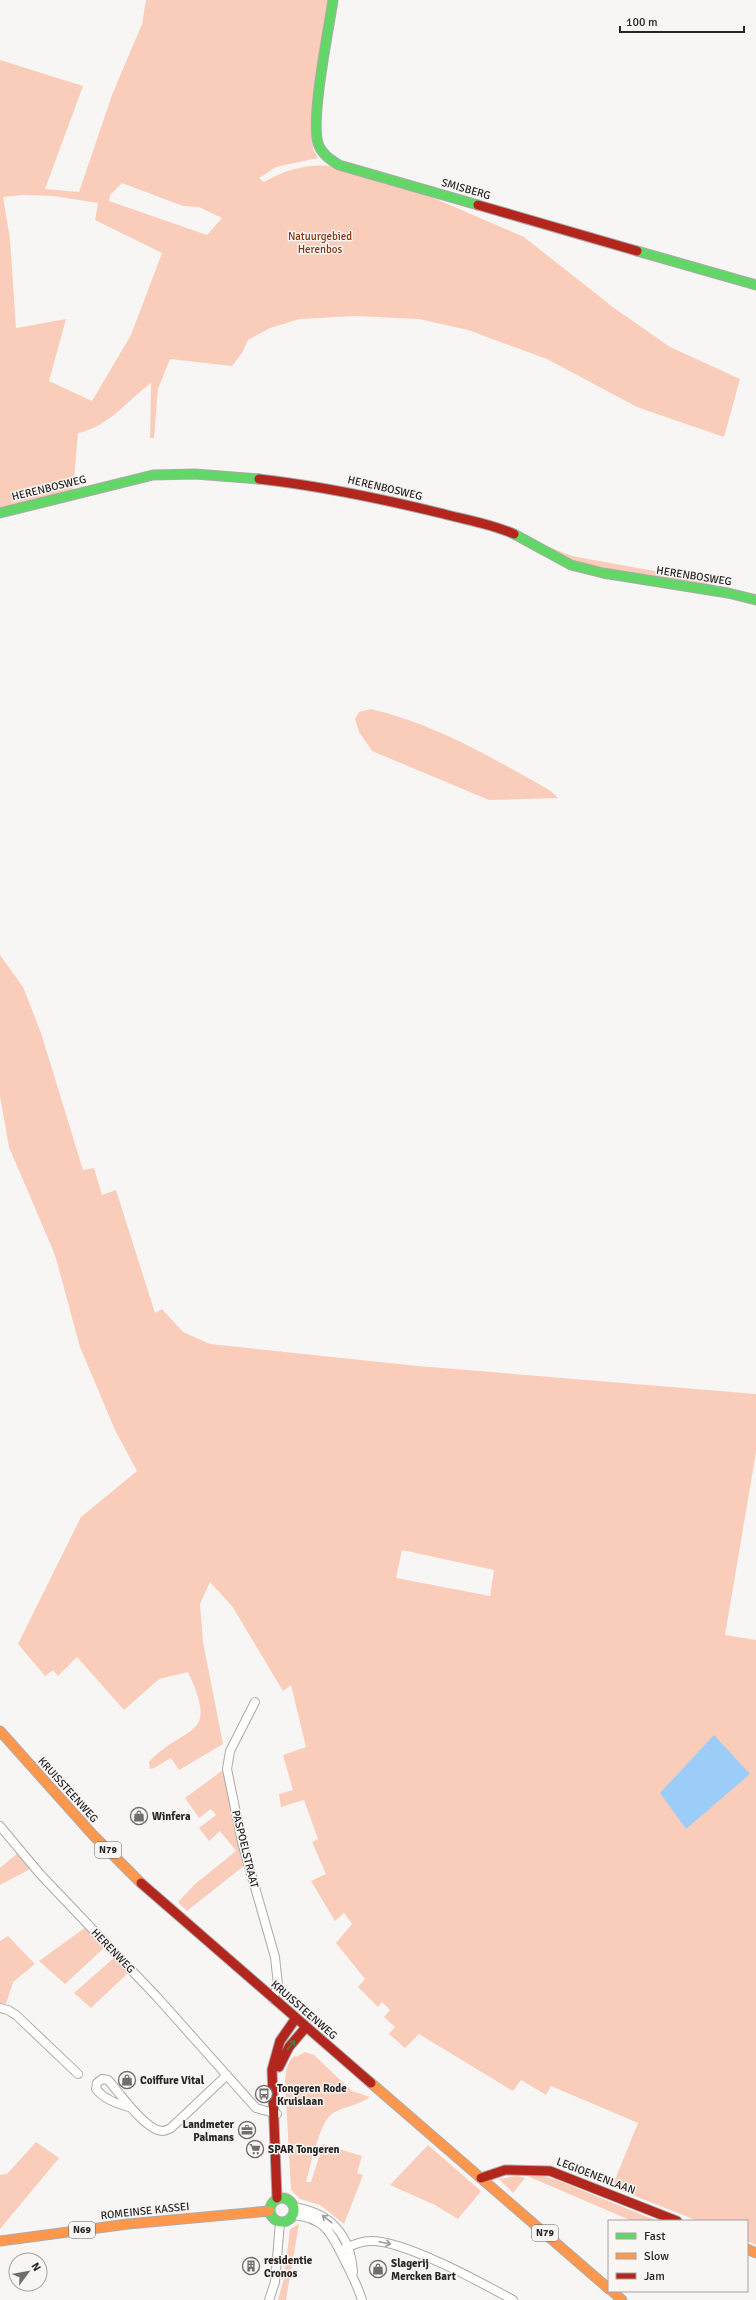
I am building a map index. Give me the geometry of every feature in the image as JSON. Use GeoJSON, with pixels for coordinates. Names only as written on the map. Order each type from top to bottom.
{"type":"FeatureCollection","features":[{"type":"Feature","properties":{"kind":"street","name":"SMISBERG"},"geometry":{"type":"LineString","coordinates":[[333,0],[316,119],[316,138],[320,150],[327,158],[339,165],[756,285]]}},
{"type":"Feature","properties":{"kind":"street","name":"HERENBOSWEG"},"geometry":{"type":"LineString","coordinates":[[0,513],[153,475],[170,473],[264,479],[340,490],[495,527],[512,533],[571,565],[603,574],[728,593],[756,600]]}},
{"type":"Feature","properties":{"kind":"street","name":"PASPOELSTRAAT"},"geometry":{"type":"LineString","coordinates":[[255,1702],[230,1751],[227,1769],[242,1842],[276,1963],[278,1984],[273,1999]]}},
{"type":"Feature","properties":{"kind":"street","name":"KRUISSTEENWEG"},"geometry":{"type":"LineString","coordinates":[[0,1731],[93,1835],[153,1894],[608,2287]]}},
{"type":"Feature","properties":{"kind":"street","name":"HERENWEG"},"geometry":{"type":"LineString","coordinates":[[0,1826],[46,1880],[157,1997],[256,2108],[276,2114]]}},
{"type":"Feature","properties":{"kind":"street"},"geometry":{"type":"LineString","coordinates":[[0,2008],[8,2010],[16,2015],[78,2074]]}},
{"type":"Feature","properties":{"kind":"street"},"geometry":{"type":"LineString","coordinates":[[296,2018],[280,2041],[273,2066],[282,2198],[293,2211],[322,2224],[344,2249],[352,2260],[353,2275],[362,2300]]}},
{"type":"Feature","properties":{"kind":"street"},"geometry":{"type":"LineString","coordinates":[[276,2114],[279,2064],[289,2047],[306,2027]]}},
{"type":"Feature","properties":{"kind":"street"},"geometry":{"type":"LineString","coordinates":[[129,2107],[155,2129],[163,2131],[171,2128],[226,2075]]}},
{"type":"Feature","properties":{"kind":"street","name":"LEGIOENENLAAN"},"geometry":{"type":"LineString","coordinates":[[481,2178],[492,2172],[538,2169],[550,2171],[674,2220]]}},
{"type":"Feature","properties":{"kind":"street"},"geometry":{"type":"LineString","coordinates":[[282,2198],[272,2201],[269,2210],[273,2218],[280,2222],[288,2221],[293,2211]]}},
{"type":"Feature","properties":{"kind":"street","name":"ROMEINSE KASSEI"},"geometry":{"type":"LineString","coordinates":[[0,2241],[128,2224],[269,2210]]}},
{"type":"Feature","properties":{"kind":"street"},"geometry":{"type":"LineString","coordinates":[[269,2300],[275,2282],[280,2222]]}},
{"type":"Feature","properties":{"kind":"street"},"geometry":{"type":"LineString","coordinates":[[344,2249],[370,2241],[399,2246],[443,2265],[513,2300]]}},
{"type":"Feature","properties":{"kind":"street"},"geometry":{"type":"LineString","coordinates":[[613,2292],[622,2300]]}},
{"type":"Feature","properties":{"kind":"green space","name":"Natuurgebied Herenbos"},"geometry":{"type":"Polygon","coordinates":[[[146,0],[331,0],[312,139],[313,149],[318,158],[276,167],[259,178],[264,182],[288,171],[304,167],[331,166],[420,192],[524,237],[614,308],[670,347],[740,379],[724,437],[637,407],[547,359],[468,330],[419,319],[355,316],[300,319],[270,328],[248,340],[242,353],[232,366],[170,359],[158,389],[154,438],[150,438],[151,383],[108,419],[89,430],[78,433],[73,491],[0,509],[0,60],[83,86],[45,189],[79,192],[112,95],[142,24],[146,0]],[[122,183],[110,195],[109,201],[207,235],[222,218],[199,207],[183,206],[122,183]],[[23,195],[3,197],[10,239],[16,328],[66,319],[49,381],[92,401],[131,335],[162,253],[95,220],[98,203],[53,196],[23,195]]]}},
{"type":"Feature","properties":{"kind":"green space"},"geometry":{"type":"Polygon","coordinates":[[[539,543],[572,556],[687,577],[714,585],[696,585],[569,561],[539,543]]]}},
{"type":"Feature","properties":{"kind":"green space"},"geometry":{"type":"Polygon","coordinates":[[[371,709],[419,724],[441,733],[508,767],[551,791],[558,798],[489,800],[372,751],[359,732],[355,719],[359,712],[371,709]]]}},
{"type":"Feature","properties":{"kind":"green space"},"geometry":{"type":"Polygon","coordinates":[[[0,955],[23,987],[41,1033],[83,1170],[94,1168],[102,1195],[116,1190],[155,1313],[162,1309],[183,1332],[210,1344],[418,1366],[756,1394],[756,1452],[725,1635],[756,1640],[756,2245],[748,2241],[748,2220],[695,2220],[612,2187],[638,2123],[551,2086],[546,2095],[521,2080],[513,2091],[419,2034],[405,2048],[389,2034],[395,2027],[384,2017],[390,2010],[382,2002],[378,2007],[358,1987],[365,1979],[336,1943],[352,1924],[344,1913],[335,1921],[311,1881],[326,1874],[312,1842],[318,1839],[304,1800],[281,1807],[279,1794],[293,1790],[283,1755],[306,1747],[291,1685],[283,1691],[232,1606],[210,1582],[200,1604],[203,1642],[223,1744],[179,1770],[171,1758],[150,1769],[149,1762],[162,1750],[186,1735],[199,1721],[200,1710],[197,1694],[188,1672],[159,1679],[124,1710],[77,1657],[58,1676],[53,1670],[45,1676],[18,1644],[81,1517],[137,1471],[115,1430],[80,1347],[55,1255],[9,1147],[0,1096],[0,955]],[[402,1550],[396,1578],[490,1596],[494,1570],[402,1550]]]}},
{"type":"Feature","properties":{"kind":"green space"},"geometry":{"type":"Polygon","coordinates":[[[223,1770],[245,1865],[187,1911],[178,1902],[195,1884],[236,1851],[220,1831],[209,1841],[199,1828],[216,1815],[211,1809],[199,1818],[185,1798],[223,1770]]]}},
{"type":"Feature","properties":{"kind":"green space"},"geometry":{"type":"Polygon","coordinates":[[[19,1852],[32,1868],[0,1885],[0,1868],[19,1852]]]}},
{"type":"Feature","properties":{"kind":"green space"},"geometry":{"type":"Polygon","coordinates":[[[86,1927],[105,1947],[65,1984],[39,1961],[86,1927]]]}},
{"type":"Feature","properties":{"kind":"green space"},"geometry":{"type":"Polygon","coordinates":[[[8,1936],[35,1964],[13,1982],[6,2004],[0,2003],[0,1941],[8,1936]]]}},
{"type":"Feature","properties":{"kind":"green space"},"geometry":{"type":"Polygon","coordinates":[[[115,1957],[129,1972],[91,2008],[74,1993],[115,1957]]]}},
{"type":"Feature","properties":{"kind":"green space"},"geometry":{"type":"Polygon","coordinates":[[[305,2052],[314,2055],[352,2091],[370,2097],[333,2113],[328,2118],[320,2135],[306,2182],[311,2182],[323,2144],[362,2156],[357,2173],[363,2175],[344,2224],[320,2205],[300,2199],[291,2190],[285,2081],[287,2067],[290,2061],[294,2056],[296,2057],[305,2052]]]}},
{"type":"Feature","properties":{"kind":"green space"},"geometry":{"type":"Polygon","coordinates":[[[36,2142],[59,2158],[0,2229],[0,2175],[7,2174],[36,2142]]]}},
{"type":"Feature","properties":{"kind":"green space"},"geometry":{"type":"Polygon","coordinates":[[[428,2145],[481,2191],[458,2219],[435,2205],[390,2185],[428,2145]]]}},
{"type":"Feature","properties":{"kind":"green space"},"geometry":{"type":"Polygon","coordinates":[[[534,2174],[557,2180],[655,2220],[630,2220],[525,2175],[534,2174]]]}},
{"type":"Feature","properties":{"kind":"green space"},"geometry":{"type":"Polygon","coordinates":[[[516,2176],[525,2178],[513,2193],[499,2179],[516,2176]]]}},
{"type":"Feature","properties":{"kind":"green space"},"geometry":{"type":"Polygon","coordinates":[[[299,2224],[286,2300],[278,2300],[284,2278],[290,2229],[299,2224]]]}},
{"type":"Feature","properties":{"kind":"water"},"geometry":{"type":"Polygon","coordinates":[[[714,1735],[750,1774],[686,1829],[660,1793],[714,1735]]]}},
{"type":"Feature","properties":{"kind":"traffic: fast"},"geometry":{"type":"LineString","coordinates":[[333,0],[316,118],[319,146],[325,155],[339,165],[478,205]]}},
{"type":"Feature","properties":{"kind":"traffic: fast"},"geometry":{"type":"LineString","coordinates":[[637,251],[756,285]]}},
{"type":"Feature","properties":{"kind":"traffic: fast"},"geometry":{"type":"LineString","coordinates":[[0,513],[153,475],[195,474],[259,479]]}},
{"type":"Feature","properties":{"kind":"traffic: fast"},"geometry":{"type":"LineString","coordinates":[[514,534],[571,565],[603,573],[728,593],[756,600]]}},
{"type":"Feature","properties":{"kind":"traffic: fast"},"geometry":{"type":"LineString","coordinates":[[282,2198],[291,2201],[294,2210],[291,2219],[282,2222],[273,2219],[270,2210],[273,2201],[282,2198]]}},
{"type":"Feature","properties":{"kind":"traffic: slow"},"geometry":{"type":"LineString","coordinates":[[0,1731],[93,1835],[141,1883]]}},
{"type":"Feature","properties":{"kind":"traffic: slow"},"geometry":{"type":"LineString","coordinates":[[371,2083],[608,2288]]}},
{"type":"Feature","properties":{"kind":"traffic: slow"},"geometry":{"type":"LineString","coordinates":[[0,2241],[128,2224],[269,2211]]}},
{"type":"Feature","properties":{"kind":"traffic: slow"},"geometry":{"type":"LineString","coordinates":[[748,2249],[756,2253]]}},
{"type":"Feature","properties":{"kind":"traffic: slow"},"geometry":{"type":"LineString","coordinates":[[613,2292],[622,2300]]}},
{"type":"Feature","properties":{"kind":"traffic: jam"},"geometry":{"type":"LineString","coordinates":[[478,205],[637,251]]}},
{"type":"Feature","properties":{"kind":"traffic: jam"},"geometry":{"type":"LineString","coordinates":[[259,479],[305,485],[375,498],[479,522],[514,534]]}},
{"type":"Feature","properties":{"kind":"traffic: jam"},"geometry":{"type":"LineString","coordinates":[[141,1883],[371,2083]]}},
{"type":"Feature","properties":{"kind":"traffic: jam"},"geometry":{"type":"LineString","coordinates":[[277,2198],[272,2070],[280,2041],[296,2018]]}},
{"type":"Feature","properties":{"kind":"traffic: jam"},"geometry":{"type":"LineString","coordinates":[[279,2067],[289,2047],[306,2027]]}},
{"type":"Feature","properties":{"kind":"traffic: jam"},"geometry":{"type":"LineString","coordinates":[[481,2178],[505,2170],[550,2171],[674,2220]]}},
{"type":"Feature","properties":{"kind":"place","name":"Winfera"},"geometry":{"type":"Point","coordinates":[139,1816]}},
{"type":"Feature","properties":{"kind":"place","name":"Coiffure Vital"},"geometry":{"type":"Point","coordinates":[127,2080]}},
{"type":"Feature","properties":{"kind":"place","name":"Tongeren Rode Kruislaan"},"geometry":{"type":"Point","coordinates":[264,2094]}},
{"type":"Feature","properties":{"kind":"place","name":"Landmeter Palmans"},"geometry":{"type":"Point","coordinates":[247,2130]}},
{"type":"Feature","properties":{"kind":"place","name":"SPAR Tongeren"},"geometry":{"type":"Point","coordinates":[255,2149]}},
{"type":"Feature","properties":{"kind":"place","name":"residentie Cronos"},"geometry":{"type":"Point","coordinates":[251,2266]}},
{"type":"Feature","properties":{"kind":"place","name":"Slagerij Mercken Bart"},"geometry":{"type":"Point","coordinates":[378,2269]}}]}
